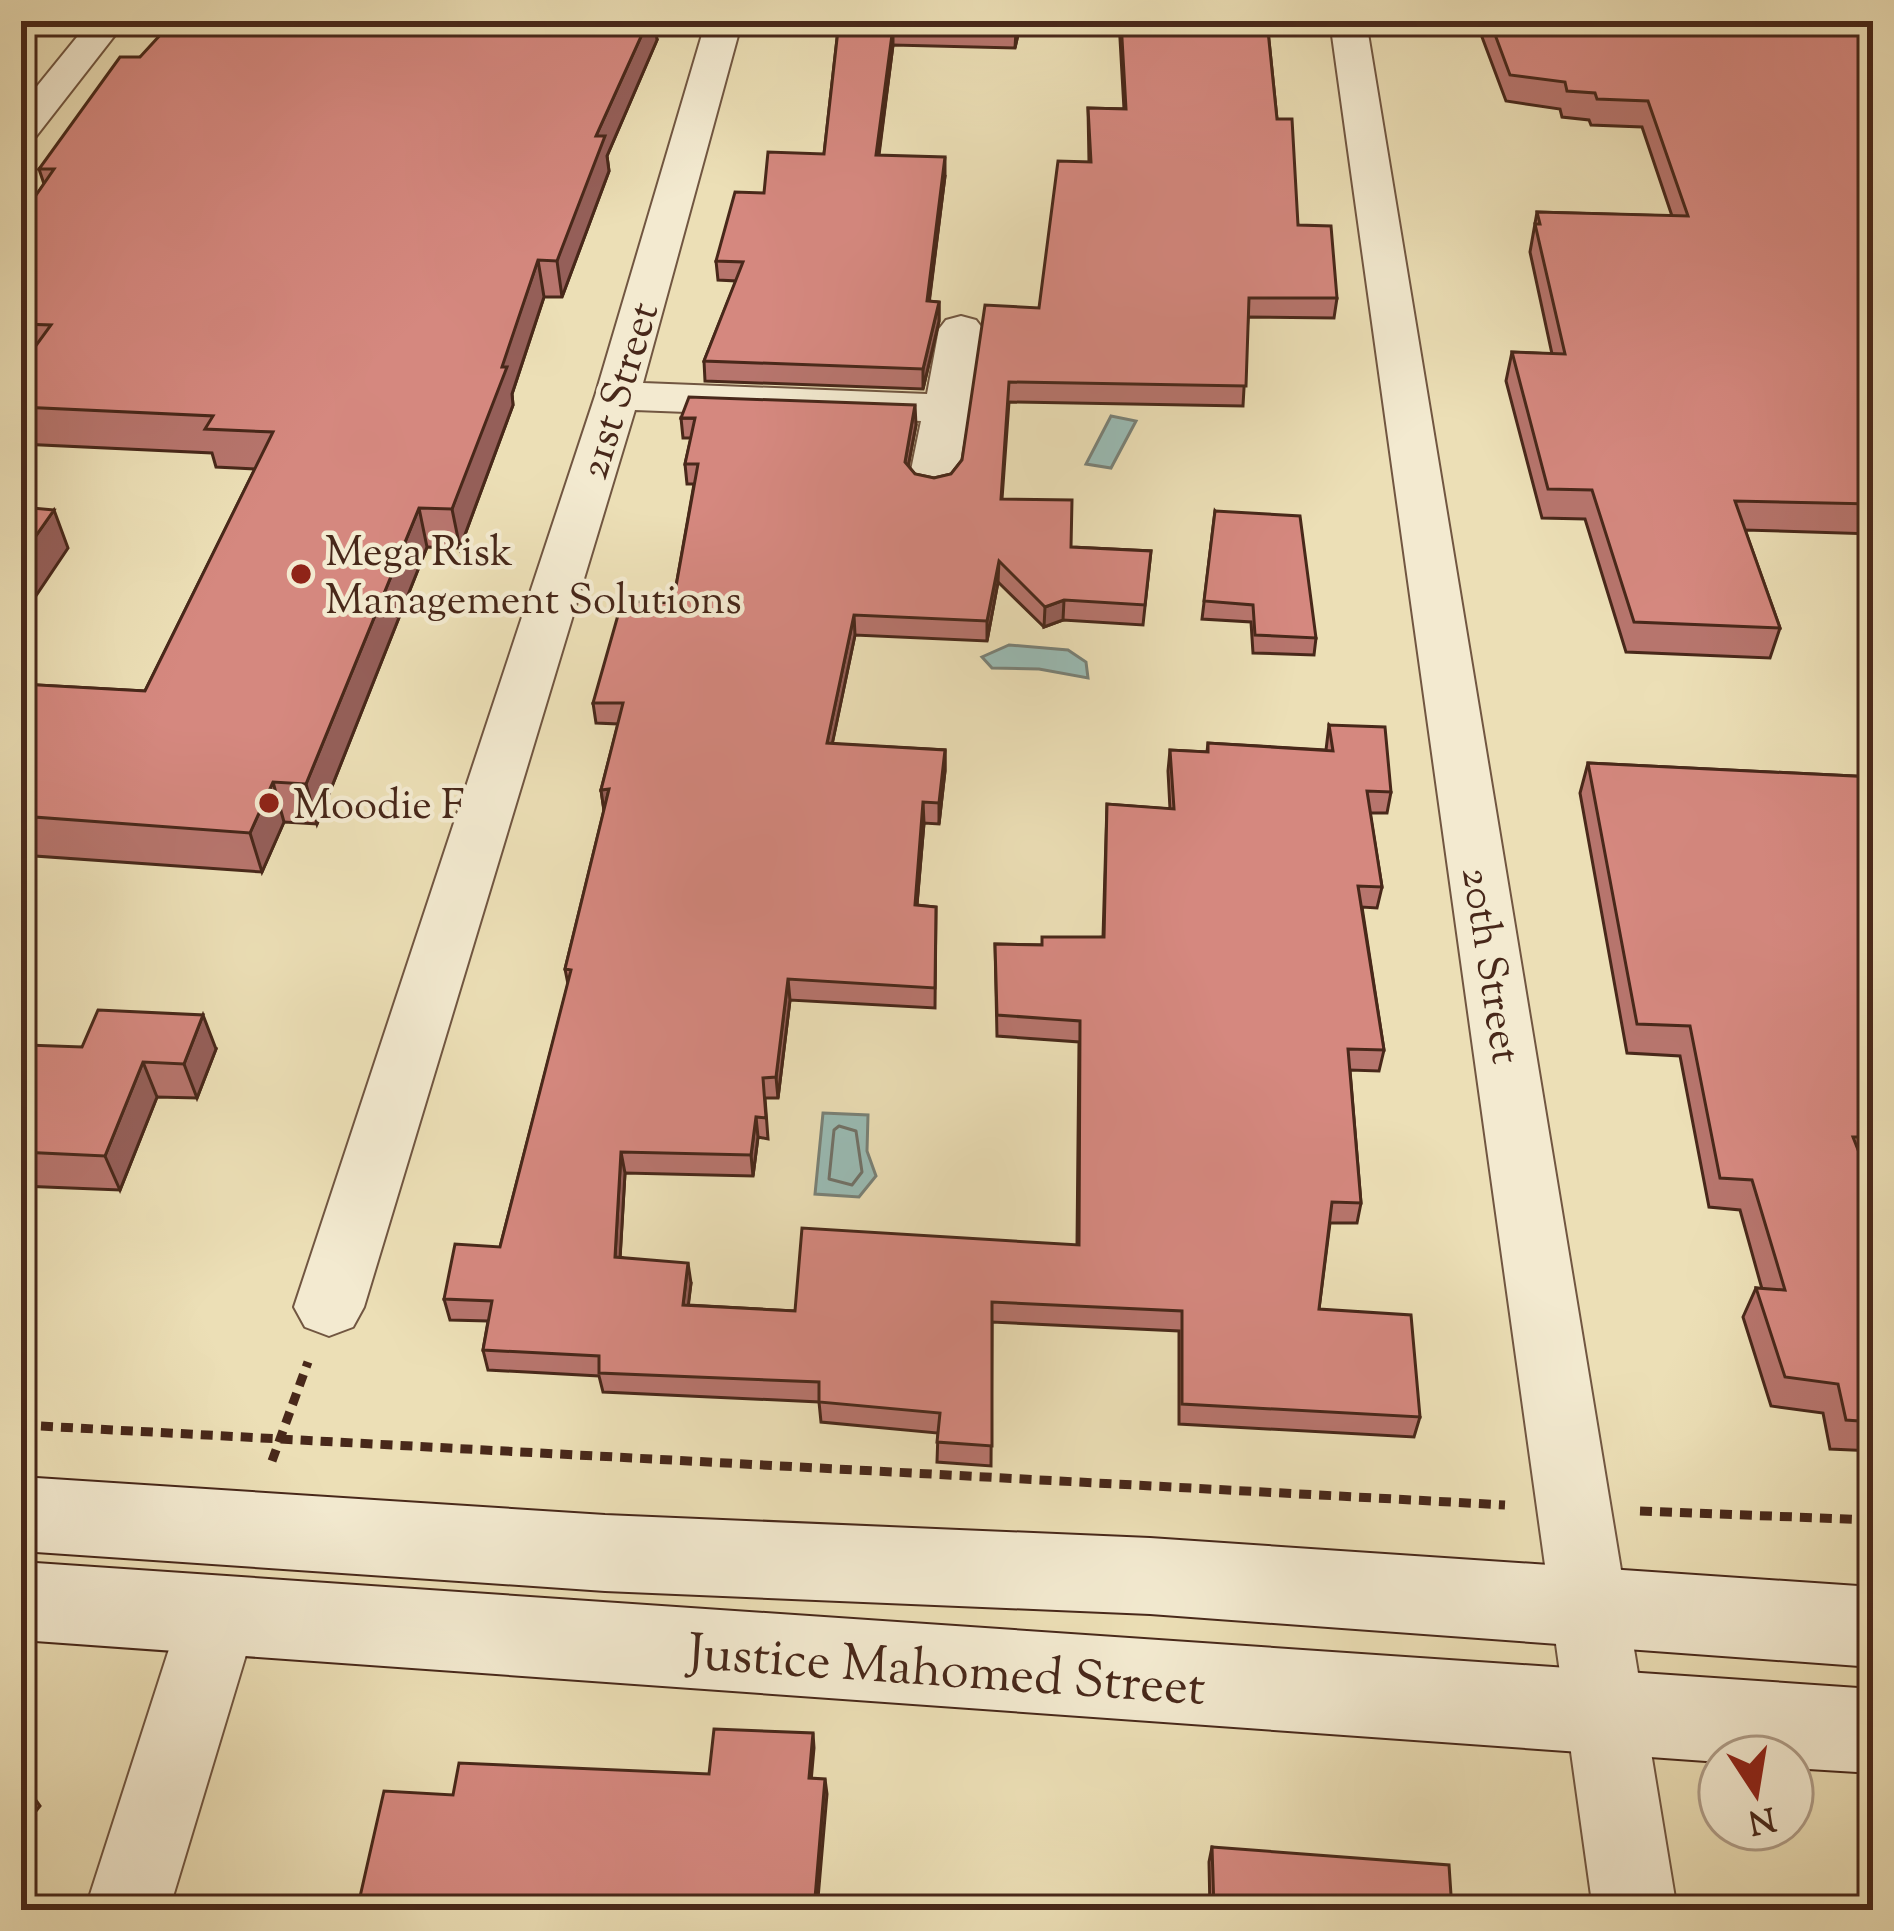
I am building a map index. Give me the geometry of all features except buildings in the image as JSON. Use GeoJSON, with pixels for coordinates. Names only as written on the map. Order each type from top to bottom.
{"type":"FeatureCollection","features":[{"type":"Feature","properties":{"kind":"main road","name":"Justice Mahomed Street"},"geometry":{"type":"LineString","coordinates":[[21,1514],[605,1553],[1150,1576],[1873,1627]]}},
{"type":"Feature","properties":{"kind":"main road","name":"Justice Mahomed Street"},"geometry":{"type":"LineString","coordinates":[[21,1601],[1873,1731]]}},
{"type":"Feature","properties":{"kind":"street"},"geometry":{"type":"LineString","coordinates":[[21,131],[108,21]]}},
{"type":"Feature","properties":{"kind":"street","name":"21st Street"},"geometry":{"type":"LineString","coordinates":[[328,1307],[616,396],[724,21]]}},
{"type":"Feature","properties":{"kind":"street","name":"20th Street"},"geometry":{"type":"LineString","coordinates":[[1348,21],[1635,1910]]}},
{"type":"Feature","properties":{"kind":"street"},"geometry":{"type":"LineString","coordinates":[[933,480],[961,329]]}},
{"type":"Feature","properties":{"kind":"street"},"geometry":{"type":"LineString","coordinates":[[616,396],[946,408]]}},
{"type":"Feature","properties":{"kind":"street"},"geometry":{"type":"LineString","coordinates":[[127,1910],[219,1615]]}},
{"type":"Feature","properties":{"kind":"path"},"geometry":{"type":"LineString","coordinates":[[21,1425],[1576,1509],[1873,1520]]}},
{"type":"Feature","properties":{"kind":"water"},"geometry":{"type":"Polygon","coordinates":[[[1111,416],[1136,421],[1111,468],[1086,464],[1111,416]]]}},
{"type":"Feature","properties":{"kind":"water"},"geometry":{"type":"Polygon","coordinates":[[[1009,645],[1068,650],[1086,662],[1088,678],[1039,669],[992,668],[982,657],[1009,645]]]}},
{"type":"Feature","properties":{"kind":"water"},"geometry":{"type":"Polygon","coordinates":[[[823,1113],[868,1115],[867,1151],[876,1176],[859,1197],[815,1194],[823,1113]]]}},
{"type":"Feature","properties":{"kind":"place","name":"Mega Risk Management Solutions"},"geometry":{"type":"Point","coordinates":[301,574]}},
{"type":"Feature","properties":{"kind":"place","name":"Moodie F"},"geometry":{"type":"Point","coordinates":[269,803]}}]}
